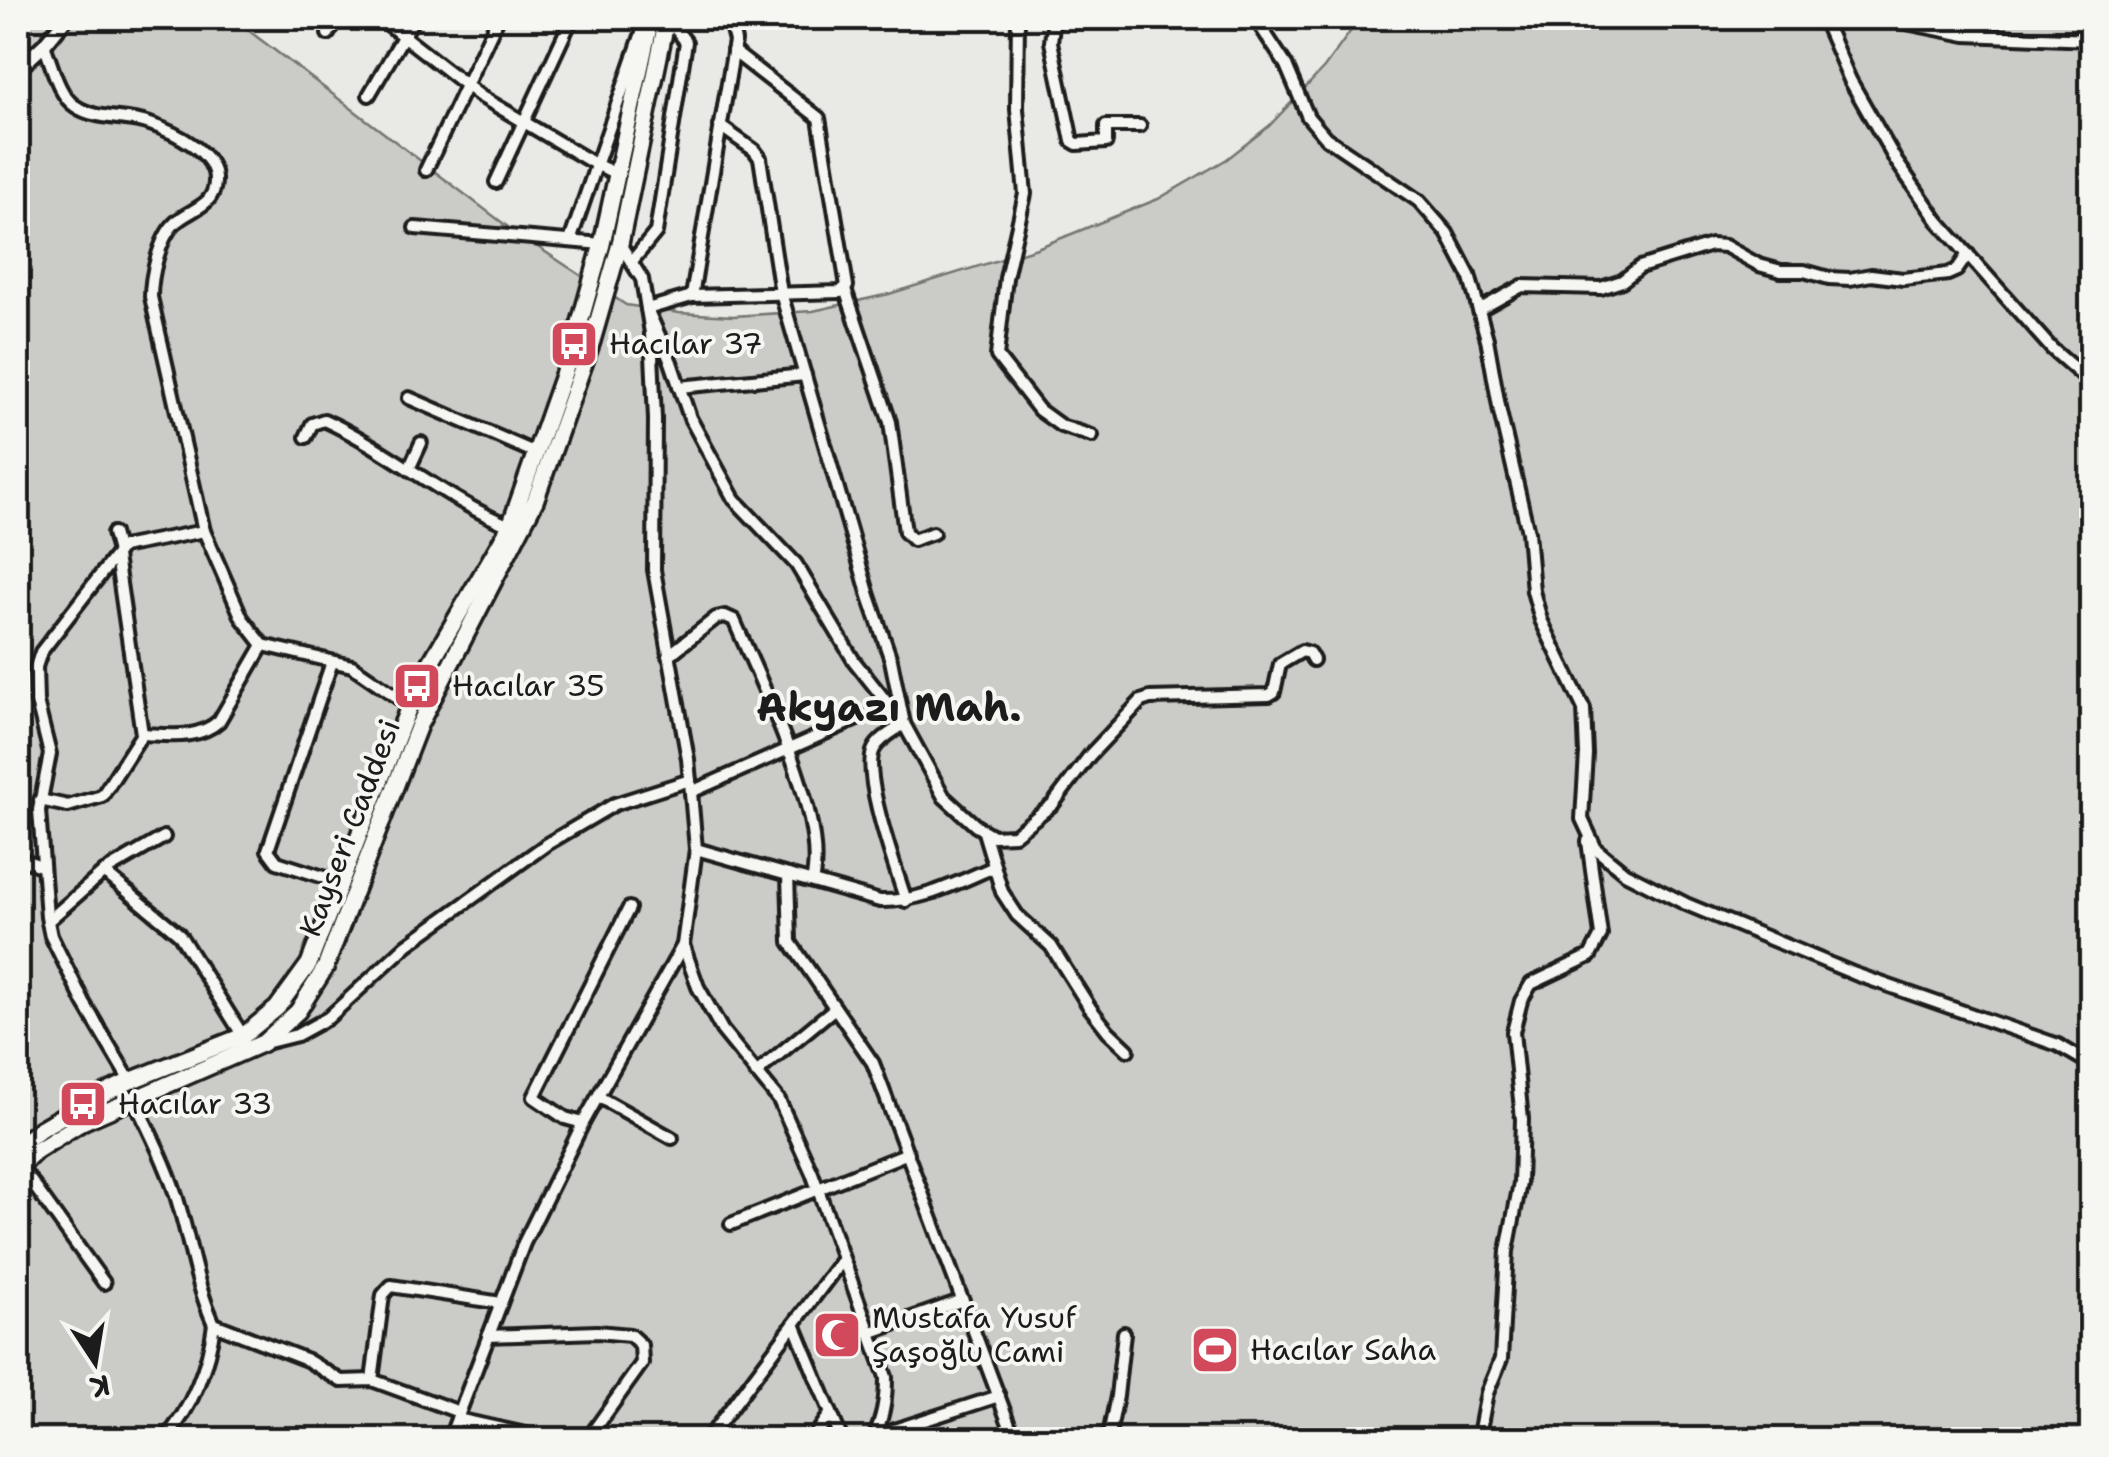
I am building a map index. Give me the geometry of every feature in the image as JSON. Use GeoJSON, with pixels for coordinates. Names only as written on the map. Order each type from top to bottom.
{"type":"FeatureCollection","features":[{"type":"Feature","properties":{"kind":"main road","name":"Kayseri Caddesi"},"geometry":{"type":"LineString","coordinates":[[18,1147],[40,1129],[130,1082],[243,1036],[277,1008],[309,964],[408,705],[510,526],[574,344],[602,244],[649,18]]}},
{"type":"Feature","properties":{"kind":"main road","name":"Kayseri Caddesi"},"geometry":{"type":"LineString","coordinates":[[19,1167],[36,1151],[84,1121],[263,1043],[298,1010],[325,968],[419,725],[535,502],[592,341],[620,244],[666,18]]}},
{"type":"Feature","properties":{"kind":"street"},"geometry":{"type":"LineString","coordinates":[[19,65],[44,46],[66,18]]}},
{"type":"Feature","properties":{"kind":"street"},"geometry":{"type":"LineString","coordinates":[[328,34],[338,18]]}},
{"type":"Feature","properties":{"kind":"street"},"geometry":{"type":"LineString","coordinates":[[380,18],[524,123],[619,174]]}},
{"type":"Feature","properties":{"kind":"street"},"geometry":{"type":"LineString","coordinates":[[369,94],[414,18]]}},
{"type":"Feature","properties":{"kind":"street"},"geometry":{"type":"LineString","coordinates":[[426,170],[498,18]]}},
{"type":"Feature","properties":{"kind":"street"},"geometry":{"type":"LineString","coordinates":[[496,182],[572,18]]}},
{"type":"Feature","properties":{"kind":"street"},"geometry":{"type":"LineString","coordinates":[[570,241],[649,18]]}},
{"type":"Feature","properties":{"kind":"street"},"geometry":{"type":"LineString","coordinates":[[633,260],[656,232],[686,42],[666,18]]}},
{"type":"Feature","properties":{"kind":"street"},"geometry":{"type":"LineString","coordinates":[[692,296],[733,51],[734,30],[729,18]]}},
{"type":"Feature","properties":{"kind":"street"},"geometry":{"type":"LineString","coordinates":[[1018,18],[1017,109],[1026,170],[1025,194],[1006,278],[996,356],[1038,410],[1062,426],[1092,436]]}},
{"type":"Feature","properties":{"kind":"street"},"geometry":{"type":"LineString","coordinates":[[1054,18],[1051,42],[1072,142],[1106,142],[1106,126],[1140,126]]}},
{"type":"Feature","properties":{"kind":"street"},"geometry":{"type":"LineString","coordinates":[[1256,18],[1286,65],[1308,117],[1326,138],[1419,201],[1446,233],[1470,276],[1528,532],[1533,591],[1541,620],[1584,709],[1582,803],[1600,943],[1584,960],[1531,984],[1513,1032],[1522,1119],[1520,1183],[1507,1252],[1501,1359],[1487,1392],[1478,1440]]}},
{"type":"Feature","properties":{"kind":"street"},"geometry":{"type":"LineString","coordinates":[[1823,18],[1850,80],[1896,161],[1938,221],[2052,350],[2092,384]]}},
{"type":"Feature","properties":{"kind":"street"},"geometry":{"type":"LineString","coordinates":[[1881,18],[1966,35],[2092,40]]}},
{"type":"Feature","properties":{"kind":"street"},"geometry":{"type":"LineString","coordinates":[[44,46],[66,98],[75,106],[98,115],[150,123],[196,148],[215,175],[209,200],[172,225],[151,274],[151,297],[204,532],[242,618],[263,645],[352,666],[408,705]]}},
{"type":"Feature","properties":{"kind":"street"},"geometry":{"type":"LineString","coordinates":[[647,309],[692,296],[840,292],[848,280],[819,118],[733,51]]}},
{"type":"Feature","properties":{"kind":"street"},"geometry":{"type":"LineString","coordinates":[[720,126],[760,158],[781,293],[869,596],[892,660],[904,724]]}},
{"type":"Feature","properties":{"kind":"street"},"geometry":{"type":"LineString","coordinates":[[415,228],[602,244]]}},
{"type":"Feature","properties":{"kind":"street"},"geometry":{"type":"LineString","coordinates":[[449,1440],[524,1243],[583,1123],[682,945],[696,850],[690,786],[654,570],[655,419],[647,309],[642,279],[620,244]]}},
{"type":"Feature","properties":{"kind":"street"},"geometry":{"type":"LineString","coordinates":[[1479,310],[1522,286],[1601,288],[1622,281],[1640,268],[1710,245],[1726,246],[1759,265],[1781,271],[1804,270],[1829,278],[1850,279],[1948,274],[1964,263],[1968,254]]}},
{"type":"Feature","properties":{"kind":"street"},"geometry":{"type":"LineString","coordinates":[[845,288],[890,422],[905,532],[913,540],[932,533]]}},
{"type":"Feature","properties":{"kind":"street"},"geometry":{"type":"LineString","coordinates":[[647,309],[690,418],[734,499],[796,564],[854,660],[904,724],[944,796],[984,832],[1014,835],[1053,804],[1090,755],[1141,701],[1269,695],[1274,692],[1280,664],[1302,651],[1309,652],[1313,660]]}},
{"type":"Feature","properties":{"kind":"street"},"geometry":{"type":"LineString","coordinates":[[679,387],[805,375]]}},
{"type":"Feature","properties":{"kind":"street"},"geometry":{"type":"LineString","coordinates":[[408,398],[536,453]]}},
{"type":"Feature","properties":{"kind":"street"},"geometry":{"type":"LineString","coordinates":[[306,437],[312,424],[324,420],[348,430],[477,512],[510,526]]}},
{"type":"Feature","properties":{"kind":"street"},"geometry":{"type":"LineString","coordinates":[[409,469],[421,443]]}},
{"type":"Feature","properties":{"kind":"street"},"geometry":{"type":"LineString","coordinates":[[130,1082],[84,1004],[51,936],[41,866],[40,800],[50,754],[37,702],[36,667],[41,652],[122,547],[204,532]]}},
{"type":"Feature","properties":{"kind":"street"},"geometry":{"type":"LineString","coordinates":[[40,800],[68,806],[102,796],[142,734],[113,533]]}},
{"type":"Feature","properties":{"kind":"street"},"geometry":{"type":"LineString","coordinates":[[668,656],[716,618],[734,620],[789,749],[817,849],[812,882]]}},
{"type":"Feature","properties":{"kind":"street"},"geometry":{"type":"LineString","coordinates":[[142,734],[192,735],[211,728],[219,721],[263,645]]}},
{"type":"Feature","properties":{"kind":"street"},"geometry":{"type":"LineString","coordinates":[[332,662],[268,850],[277,862],[342,883]]}},
{"type":"Feature","properties":{"kind":"street"},"geometry":{"type":"LineString","coordinates":[[263,1043],[297,1035],[328,1018],[406,946],[547,844],[615,804],[690,786],[789,749],[889,705]]}},
{"type":"Feature","properties":{"kind":"street"},"geometry":{"type":"LineString","coordinates":[[904,724],[874,748],[871,766],[874,794],[906,902]]}},
{"type":"Feature","properties":{"kind":"street"},"geometry":{"type":"LineString","coordinates":[[984,832],[1002,892],[1016,915],[1051,946],[1090,1008],[1128,1050]]}},
{"type":"Feature","properties":{"kind":"street"},"geometry":{"type":"LineString","coordinates":[[1587,835],[1596,849],[1625,873],[1686,904],[1856,974],[2058,1044],[2092,1065]]}},
{"type":"Feature","properties":{"kind":"street"},"geometry":{"type":"LineString","coordinates":[[48,921],[104,872],[164,837]]}},
{"type":"Feature","properties":{"kind":"street"},"geometry":{"type":"LineString","coordinates":[[696,850],[880,901],[906,902],[994,866]]}},
{"type":"Feature","properties":{"kind":"street"},"geometry":{"type":"LineString","coordinates":[[18,858],[41,866]]}},
{"type":"Feature","properties":{"kind":"street"},"geometry":{"type":"LineString","coordinates":[[104,872],[179,934],[243,1036]]}},
{"type":"Feature","properties":{"kind":"street"},"geometry":{"type":"LineString","coordinates":[[788,875],[790,942],[873,1063],[1015,1440]]}},
{"type":"Feature","properties":{"kind":"street"},"geometry":{"type":"LineString","coordinates":[[583,1123],[565,1118],[534,1097],[629,908]]}},
{"type":"Feature","properties":{"kind":"street"},"geometry":{"type":"LineString","coordinates":[[682,945],[714,1015],[779,1100],[818,1190],[886,1377],[886,1400],[875,1435]]}},
{"type":"Feature","properties":{"kind":"street"},"geometry":{"type":"LineString","coordinates":[[756,1073],[835,1008]]}},
{"type":"Feature","properties":{"kind":"street"},"geometry":{"type":"LineString","coordinates":[[599,1097],[672,1138]]}},
{"type":"Feature","properties":{"kind":"street"},"geometry":{"type":"LineString","coordinates":[[134,1099],[160,1152],[180,1208],[198,1289],[214,1324],[203,1370],[164,1440]]}},
{"type":"Feature","properties":{"kind":"street"},"geometry":{"type":"LineString","coordinates":[[732,1224],[908,1153]]}},
{"type":"Feature","properties":{"kind":"street"},"geometry":{"type":"LineString","coordinates":[[19,1167],[104,1283]]}},
{"type":"Feature","properties":{"kind":"street"},"geometry":{"type":"LineString","coordinates":[[707,1440],[842,1260]]}},
{"type":"Feature","properties":{"kind":"street"},"geometry":{"type":"LineString","coordinates":[[372,1380],[383,1295],[390,1286],[500,1303]]}},
{"type":"Feature","properties":{"kind":"street"},"geometry":{"type":"LineString","coordinates":[[869,1333],[963,1300]]}},
{"type":"Feature","properties":{"kind":"street"},"geometry":{"type":"LineString","coordinates":[[214,1324],[308,1360],[341,1381],[372,1380],[458,1416],[553,1440]]}},
{"type":"Feature","properties":{"kind":"street"},"geometry":{"type":"LineString","coordinates":[[794,1324],[842,1440]]}},
{"type":"Feature","properties":{"kind":"street"},"geometry":{"type":"LineString","coordinates":[[488,1336],[597,1332],[630,1335],[638,1340],[643,1351],[642,1363],[587,1440]]}},
{"type":"Feature","properties":{"kind":"street"},"geometry":{"type":"LineString","coordinates":[[1108,1440],[1124,1333]]}},
{"type":"Feature","properties":{"kind":"street"},"geometry":{"type":"LineString","coordinates":[[875,1435],[999,1396]]}},
{"type":"Feature","properties":{"kind":"street"},"geometry":{"type":"LineString","coordinates":[[812,1440],[831,1414]]}},
{"type":"Feature","properties":{"kind":"shaded area"},"geometry":{"type":"Polygon","coordinates":[[[18,18],[232,18],[512,230],[626,305],[733,316],[813,311],[889,294],[1037,248],[1158,199],[1227,159],[1269,126],[1324,68],[1360,18],[2091,18],[2091,1439],[18,1439],[18,18]]]}},
{"type":"Feature","properties":{"kind":"place","name":"Hacılar 37"},"geometry":{"type":"Point","coordinates":[574,344]}},
{"type":"Feature","properties":{"kind":"place","name":"Hacılar 35"},"geometry":{"type":"Point","coordinates":[417,686]}},
{"type":"Feature","properties":{"kind":"place","name":"Hacılar 33"},"geometry":{"type":"Point","coordinates":[83,1104]}},
{"type":"Feature","properties":{"kind":"place","name":"Mustafa Yusuf Şaşoğlu Cami"},"geometry":{"type":"Point","coordinates":[837,1335]}},
{"type":"Feature","properties":{"kind":"place","name":"Hacılar Saha"},"geometry":{"type":"Point","coordinates":[1215,1350]}},
{"type":"Feature","properties":{"kind":"district","name":"Akyazı Mah."},"geometry":{"type":"Point","coordinates":[889,707]}}]}
